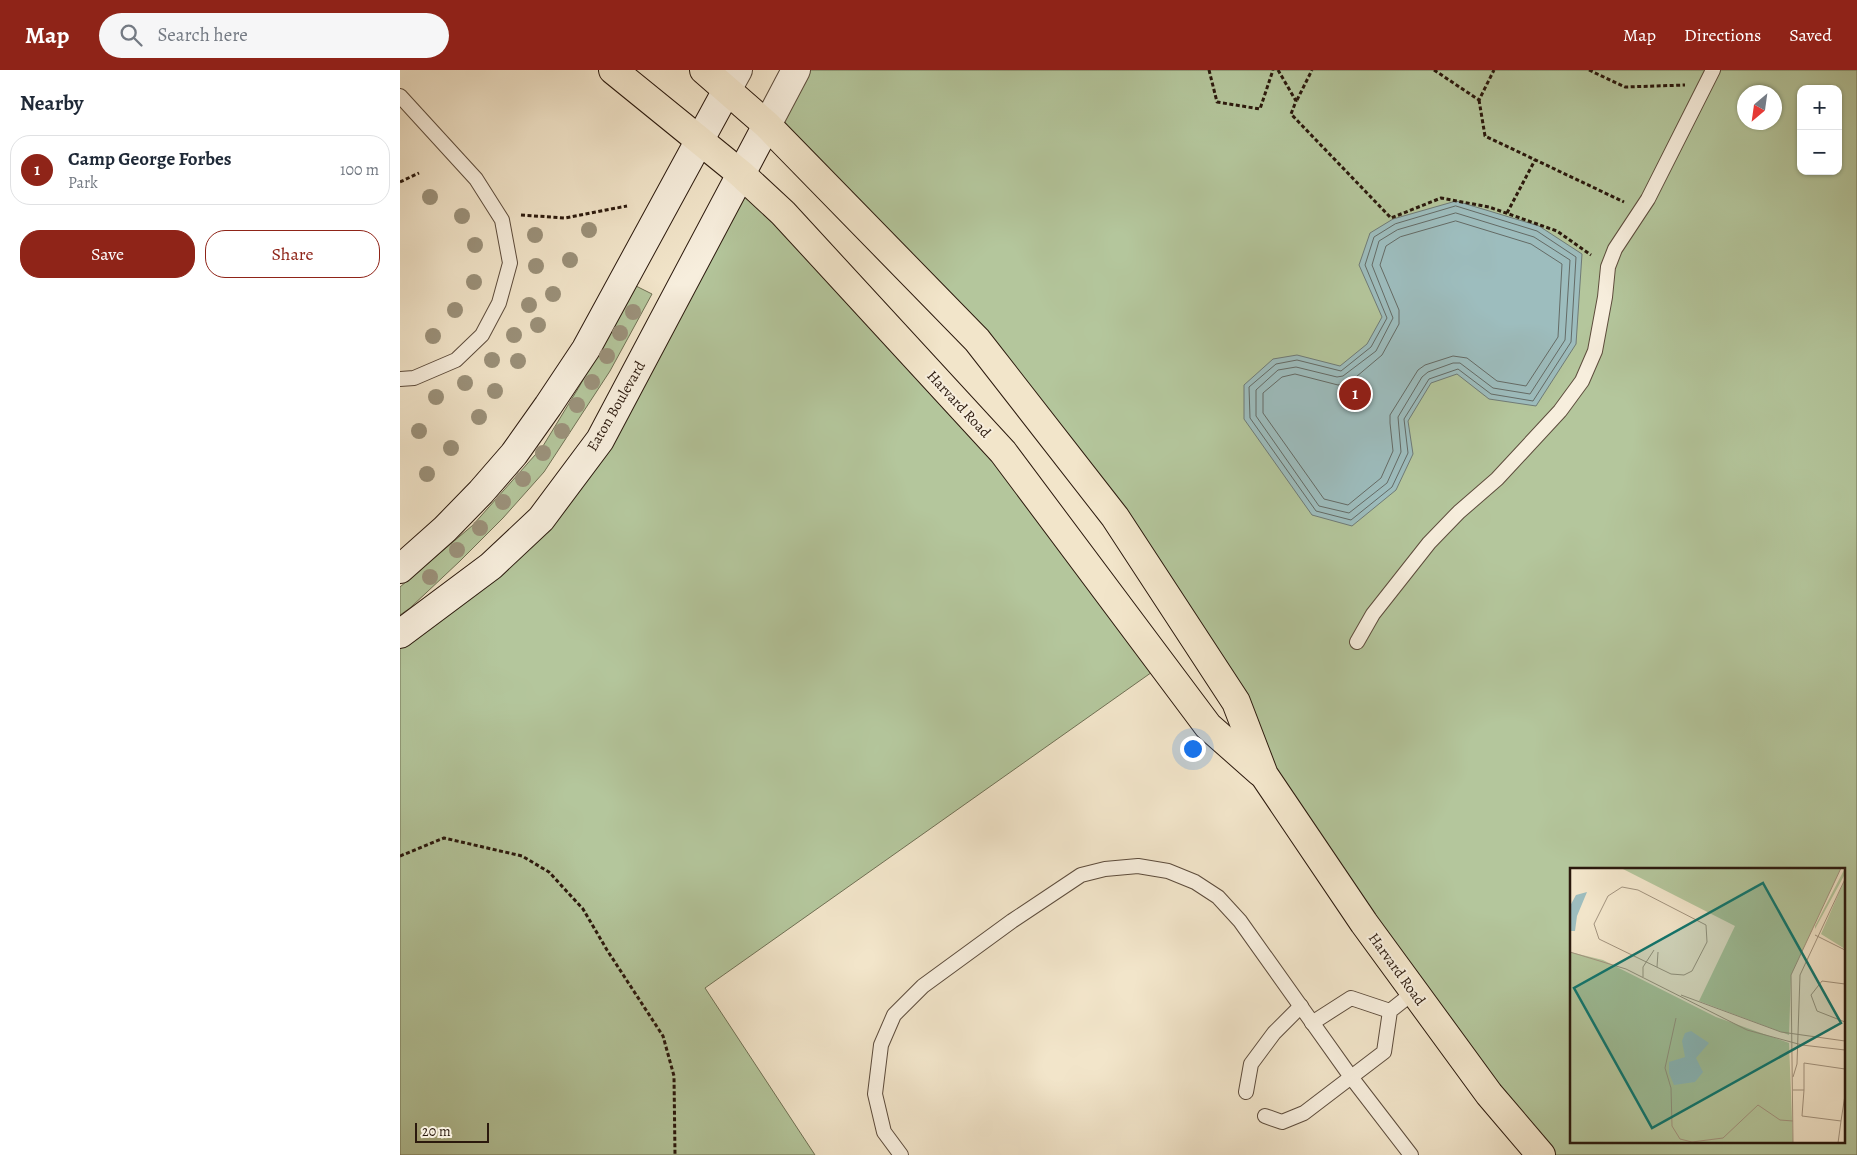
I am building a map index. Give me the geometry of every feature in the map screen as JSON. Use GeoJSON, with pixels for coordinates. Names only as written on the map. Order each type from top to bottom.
{"type":"FeatureCollection","features":[{"type":"Feature","properties":{"kind":"main road","name":"Harvard Road"},"geometry":{"type":"LineString","coordinates":[[613,70],[741,174],[783,213],[1003,452],[1208,726],[1264,775]]}},
{"type":"Feature","properties":{"kind":"main road","name":"Harvard Road"},"geometry":{"type":"LineString","coordinates":[[704,70],[733,80],[766,125],[977,340],[1115,517],[1236,702],[1264,775],[1364,924],[1489,1094],[1541,1155]]}},
{"type":"Feature","properties":{"kind":"street","name":"Eaton Boulevard"},"geometry":{"type":"LineString","coordinates":[[400,634],[491,566],[541,519],[600,440],[796,70]]}},
{"type":"Feature","properties":{"kind":"street"},"geometry":{"type":"LineString","coordinates":[[400,569],[445,529],[481,492],[514,454],[548,406],[586,349],[733,80]]}},
{"type":"Feature","properties":{"kind":"lane"},"geometry":{"type":"LineString","coordinates":[[1357,642],[1374,614],[1430,543],[1459,512],[1497,479],[1560,411],[1582,381],[1595,351],[1605,298],[1608,267],[1615,249],[1641,210],[1713,70]]}},
{"type":"Feature","properties":{"kind":"lane"},"geometry":{"type":"LineString","coordinates":[[400,96],[476,179],[502,220],[510,262],[499,303],[482,335],[456,360],[414,378],[400,379]]}},
{"type":"Feature","properties":{"kind":"lane"},"geometry":{"type":"LineString","coordinates":[[901,1155],[884,1132],[876,1094],[881,1045],[894,1015],[923,986],[1012,921],[1081,875],[1105,869],[1138,866],[1168,871],[1195,882],[1218,897],[1240,921],[1351,1077],[1411,1155]]}},
{"type":"Feature","properties":{"kind":"lane"},"geometry":{"type":"LineString","coordinates":[[1265,1116],[1282,1122],[1304,1113],[1384,1052],[1390,1011],[1414,992]]}},
{"type":"Feature","properties":{"kind":"lane"},"geometry":{"type":"LineString","coordinates":[[1312,1023],[1351,998],[1390,1011]]}},
{"type":"Feature","properties":{"kind":"lane"},"geometry":{"type":"LineString","coordinates":[[1246,1092],[1251,1064],[1274,1033],[1300,1006]]}},
{"type":"Feature","properties":{"kind":"path"},"geometry":{"type":"LineString","coordinates":[[1209,70],[1217,102],[1260,109],[1273,70]]}},
{"type":"Feature","properties":{"kind":"path"},"geometry":{"type":"LineString","coordinates":[[1278,70],[1296,101]]}},
{"type":"Feature","properties":{"kind":"path"},"geometry":{"type":"LineString","coordinates":[[1312,70],[1291,114],[1390,218],[1441,198],[1490,206],[1557,231],[1608,267]]}},
{"type":"Feature","properties":{"kind":"path"},"geometry":{"type":"LineString","coordinates":[[1434,70],[1479,100]]}},
{"type":"Feature","properties":{"kind":"path"},"geometry":{"type":"LineString","coordinates":[[1494,70],[1479,100],[1485,136],[1641,210]]}},
{"type":"Feature","properties":{"kind":"path"},"geometry":{"type":"LineString","coordinates":[[1589,70],[1625,87],[1706,84]]}},
{"type":"Feature","properties":{"kind":"path"},"geometry":{"type":"LineString","coordinates":[[1507,213],[1535,160]]}},
{"type":"Feature","properties":{"kind":"path"},"geometry":{"type":"LineString","coordinates":[[400,182],[419,173]]}},
{"type":"Feature","properties":{"kind":"path"},"geometry":{"type":"LineString","coordinates":[[518,215],[565,218],[626,206]]}},
{"type":"Feature","properties":{"kind":"path"},"geometry":{"type":"LineString","coordinates":[[400,856],[444,838],[522,856],[549,872],[583,909],[607,950],[663,1036],[674,1076],[675,1155]]}},
{"type":"Feature","properties":{"kind":"green space"},"geometry":{"type":"Polygon","coordinates":[[[796,70],[1857,70],[1857,1155],[1541,1155],[1364,923],[1236,702],[977,340],[767,125],[796,70]]]}},
{"type":"Feature","properties":{"kind":"green space"},"geometry":{"type":"Polygon","coordinates":[[[741,174],[1003,452],[1162,665],[705,988],[815,1155],[400,1155],[400,634],[541,519],[741,174]]]}},
{"type":"Feature","properties":{"kind":"green space"},"geometry":{"type":"Polygon","coordinates":[[[636,286],[652,294],[610,371],[544,472],[503,518],[460,561],[400,615],[400,587],[473,525],[543,446],[636,286]]]}},
{"type":"Feature","properties":{"kind":"water"},"geometry":{"type":"Polygon","coordinates":[[[1456,201],[1539,226],[1582,254],[1576,344],[1536,406],[1489,399],[1457,374],[1431,383],[1408,421],[1413,454],[1396,490],[1352,526],[1312,515],[1244,419],[1244,385],[1273,359],[1297,355],[1340,366],[1367,344],[1382,317],[1359,265],[1370,233],[1393,219],[1456,201]]]}},
{"type":"Feature","properties":{"kind":"place","name":"Camp George Forbes"},"geometry":{"type":"Point","coordinates":[1355,394]}}]}
